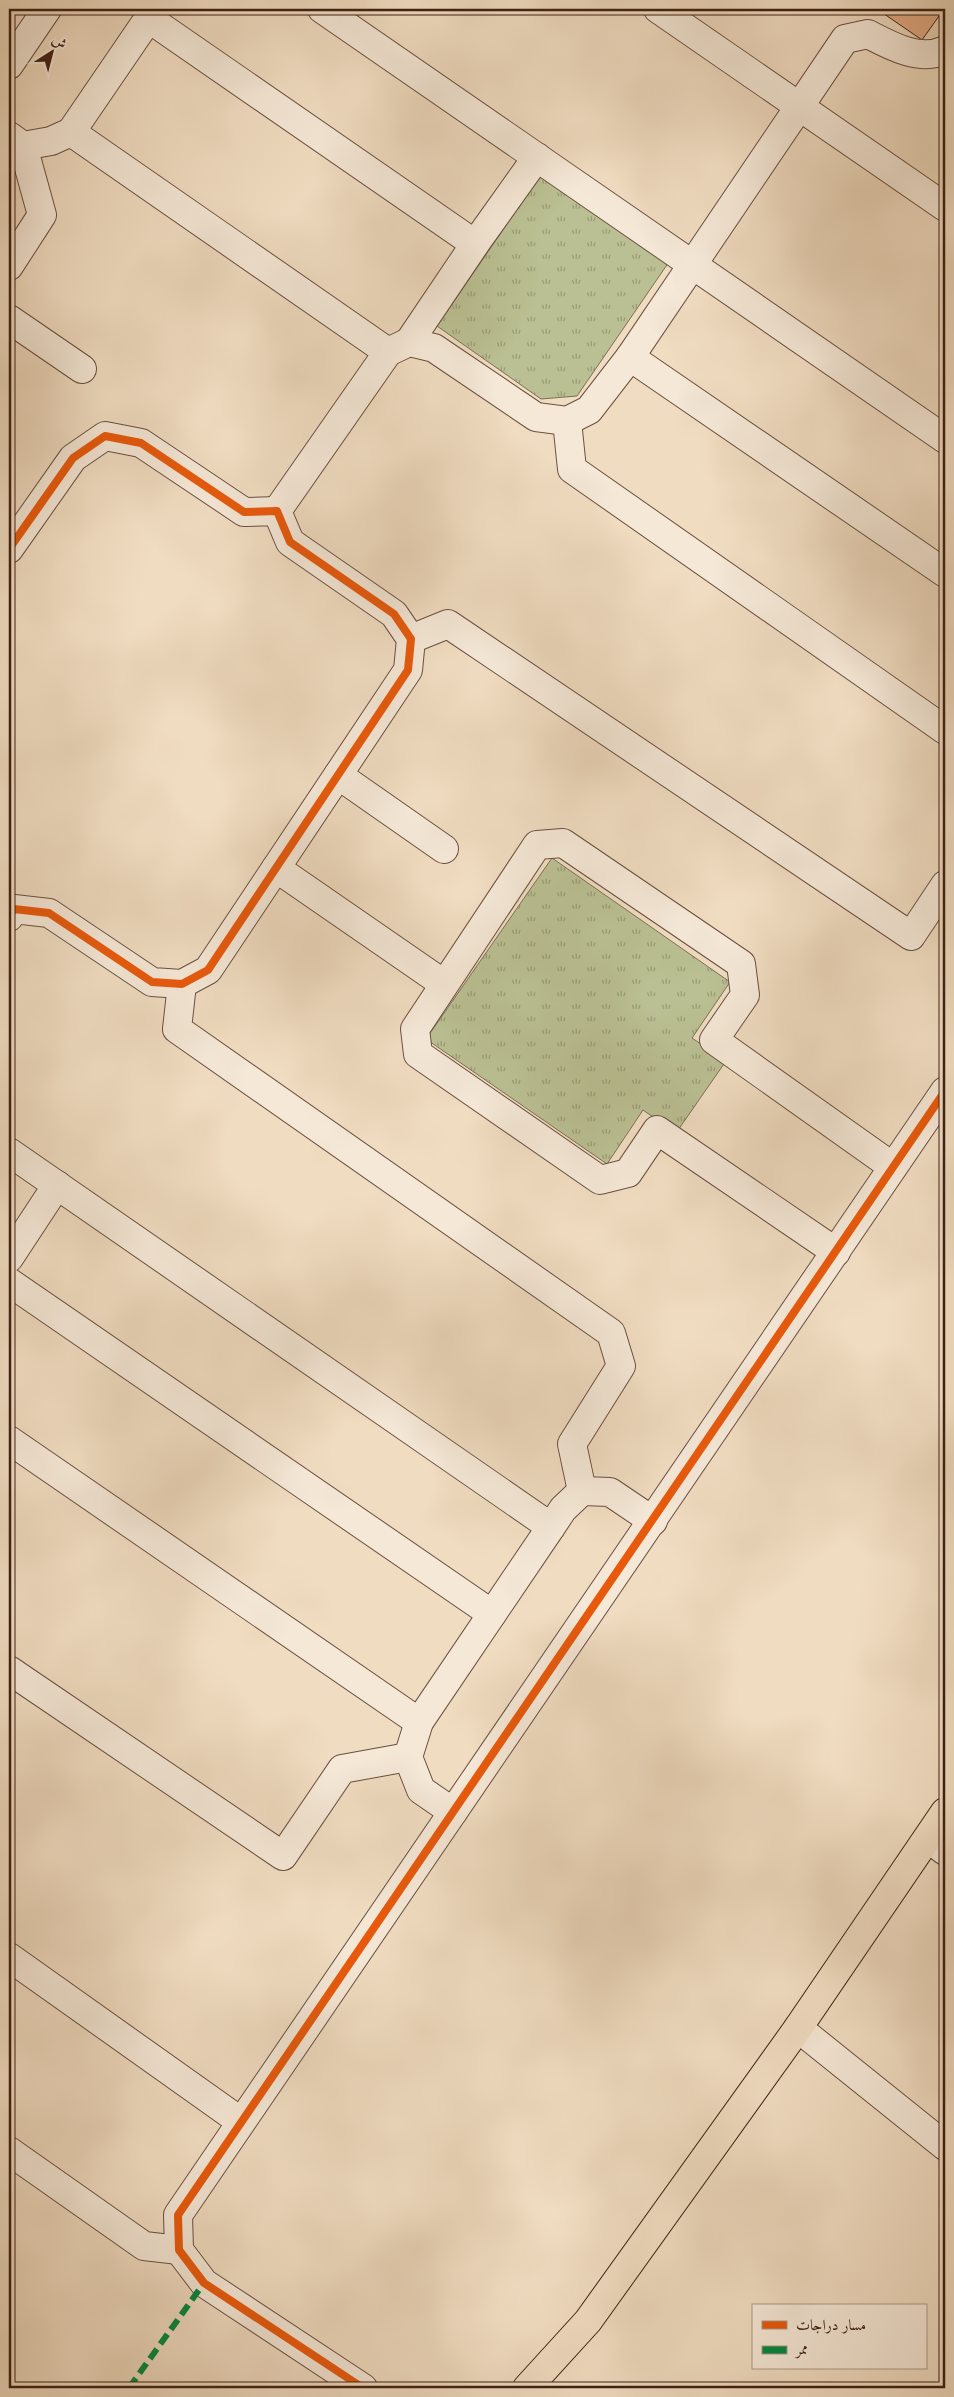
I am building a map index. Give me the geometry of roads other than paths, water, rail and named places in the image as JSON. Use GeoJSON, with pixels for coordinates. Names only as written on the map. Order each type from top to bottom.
{"type":"FeatureCollection","features":[{"type":"Feature","properties":{"kind":"main road"},"geometry":{"type":"LineString","coordinates":[[527,2388],[588,2321],[798,2028],[936,1845],[945,1812]]}},
{"type":"Feature","properties":{"kind":"street"},"geometry":{"type":"LineString","coordinates":[[9,65],[47,9]]}},
{"type":"Feature","properties":{"kind":"street"},"geometry":{"type":"LineString","coordinates":[[322,9],[945,440]]}},
{"type":"Feature","properties":{"kind":"street"},"geometry":{"type":"LineString","coordinates":[[658,9],[945,207]]}},
{"type":"Feature","properties":{"kind":"street"},"geometry":{"type":"LineString","coordinates":[[9,266],[42,216],[16,141],[51,141],[71,132],[151,13],[475,244]]}},
{"type":"Feature","properties":{"kind":"street"},"geometry":{"type":"LineString","coordinates":[[71,132],[398,347],[434,348],[536,417],[567,421],[589,410],[630,357],[844,39],[868,34],[898,50],[934,56],[945,50]]}},
{"type":"Feature","properties":{"kind":"street"},"geometry":{"type":"LineString","coordinates":[[277,511],[475,244],[536,157]]}},
{"type":"Feature","properties":{"kind":"street"},"geometry":{"type":"LineString","coordinates":[[9,319],[82,368]]}},
{"type":"Feature","properties":{"kind":"street"},"geometry":{"type":"LineString","coordinates":[[630,357],[945,573]]}},
{"type":"Feature","properties":{"kind":"street"},"geometry":{"type":"LineString","coordinates":[[567,421],[572,469],[945,730]]}},
{"type":"Feature","properties":{"kind":"street"},"geometry":{"type":"LineString","coordinates":[[9,549],[73,458],[105,436],[141,443],[244,512],[277,511]]}},
{"type":"Feature","properties":{"kind":"street"},"geometry":{"type":"LineString","coordinates":[[10,908],[49,913],[152,982],[182,984],[208,970],[408,670],[411,639],[394,614],[290,542],[277,511]]}},
{"type":"Feature","properties":{"kind":"street"},"geometry":{"type":"LineString","coordinates":[[411,639],[448,624],[911,936],[945,885]]}},
{"type":"Feature","properties":{"kind":"street"},"geometry":{"type":"LineString","coordinates":[[338,775],[444,849]]}},
{"type":"Feature","properties":{"kind":"street"},"geometry":{"type":"LineString","coordinates":[[836,1252],[657,1130],[628,1173],[600,1180],[418,1054],[415,1029],[537,845],[563,843],[741,964],[745,995],[714,1040],[893,1167]]}},
{"type":"Feature","properties":{"kind":"street"},"geometry":{"type":"LineString","coordinates":[[276,868],[444,984]]}},
{"type":"Feature","properties":{"kind":"street"},"geometry":{"type":"LineString","coordinates":[[182,984],[177,1029],[611,1333],[621,1366],[572,1444],[582,1491]]}},
{"type":"Feature","properties":{"kind":"street"},"geometry":{"type":"LineString","coordinates":[[362,2388],[204,2283],[179,2250],[178,2215],[653,1521],[945,1090]]}},
{"type":"Feature","properties":{"kind":"street"},"geometry":{"type":"LineString","coordinates":[[9,1152],[551,1527]]}},
{"type":"Feature","properties":{"kind":"street"},"geometry":{"type":"LineString","coordinates":[[9,1258],[57,1186]]}},
{"type":"Feature","properties":{"kind":"street"},"geometry":{"type":"LineString","coordinates":[[9,1282],[492,1614]]}},
{"type":"Feature","properties":{"kind":"street"},"geometry":{"type":"LineString","coordinates":[[9,1440],[419,1722]]}},
{"type":"Feature","properties":{"kind":"street"},"geometry":{"type":"LineString","coordinates":[[453,1812],[421,1790],[408,1758],[419,1722],[551,1527],[564,1509],[582,1491],[610,1492],[653,1521]]}},
{"type":"Feature","properties":{"kind":"street"},"geometry":{"type":"LineString","coordinates":[[9,1670],[283,1856],[342,1769],[408,1758]]}},
{"type":"Feature","properties":{"kind":"street"},"geometry":{"type":"LineString","coordinates":[[9,1957],[240,2122]]}},
{"type":"Feature","properties":{"kind":"street"},"geometry":{"type":"LineString","coordinates":[[798,2028],[945,2146]]}},
{"type":"Feature","properties":{"kind":"street"},"geometry":{"type":"LineString","coordinates":[[9,2152],[144,2246],[179,2250]]}}]}
